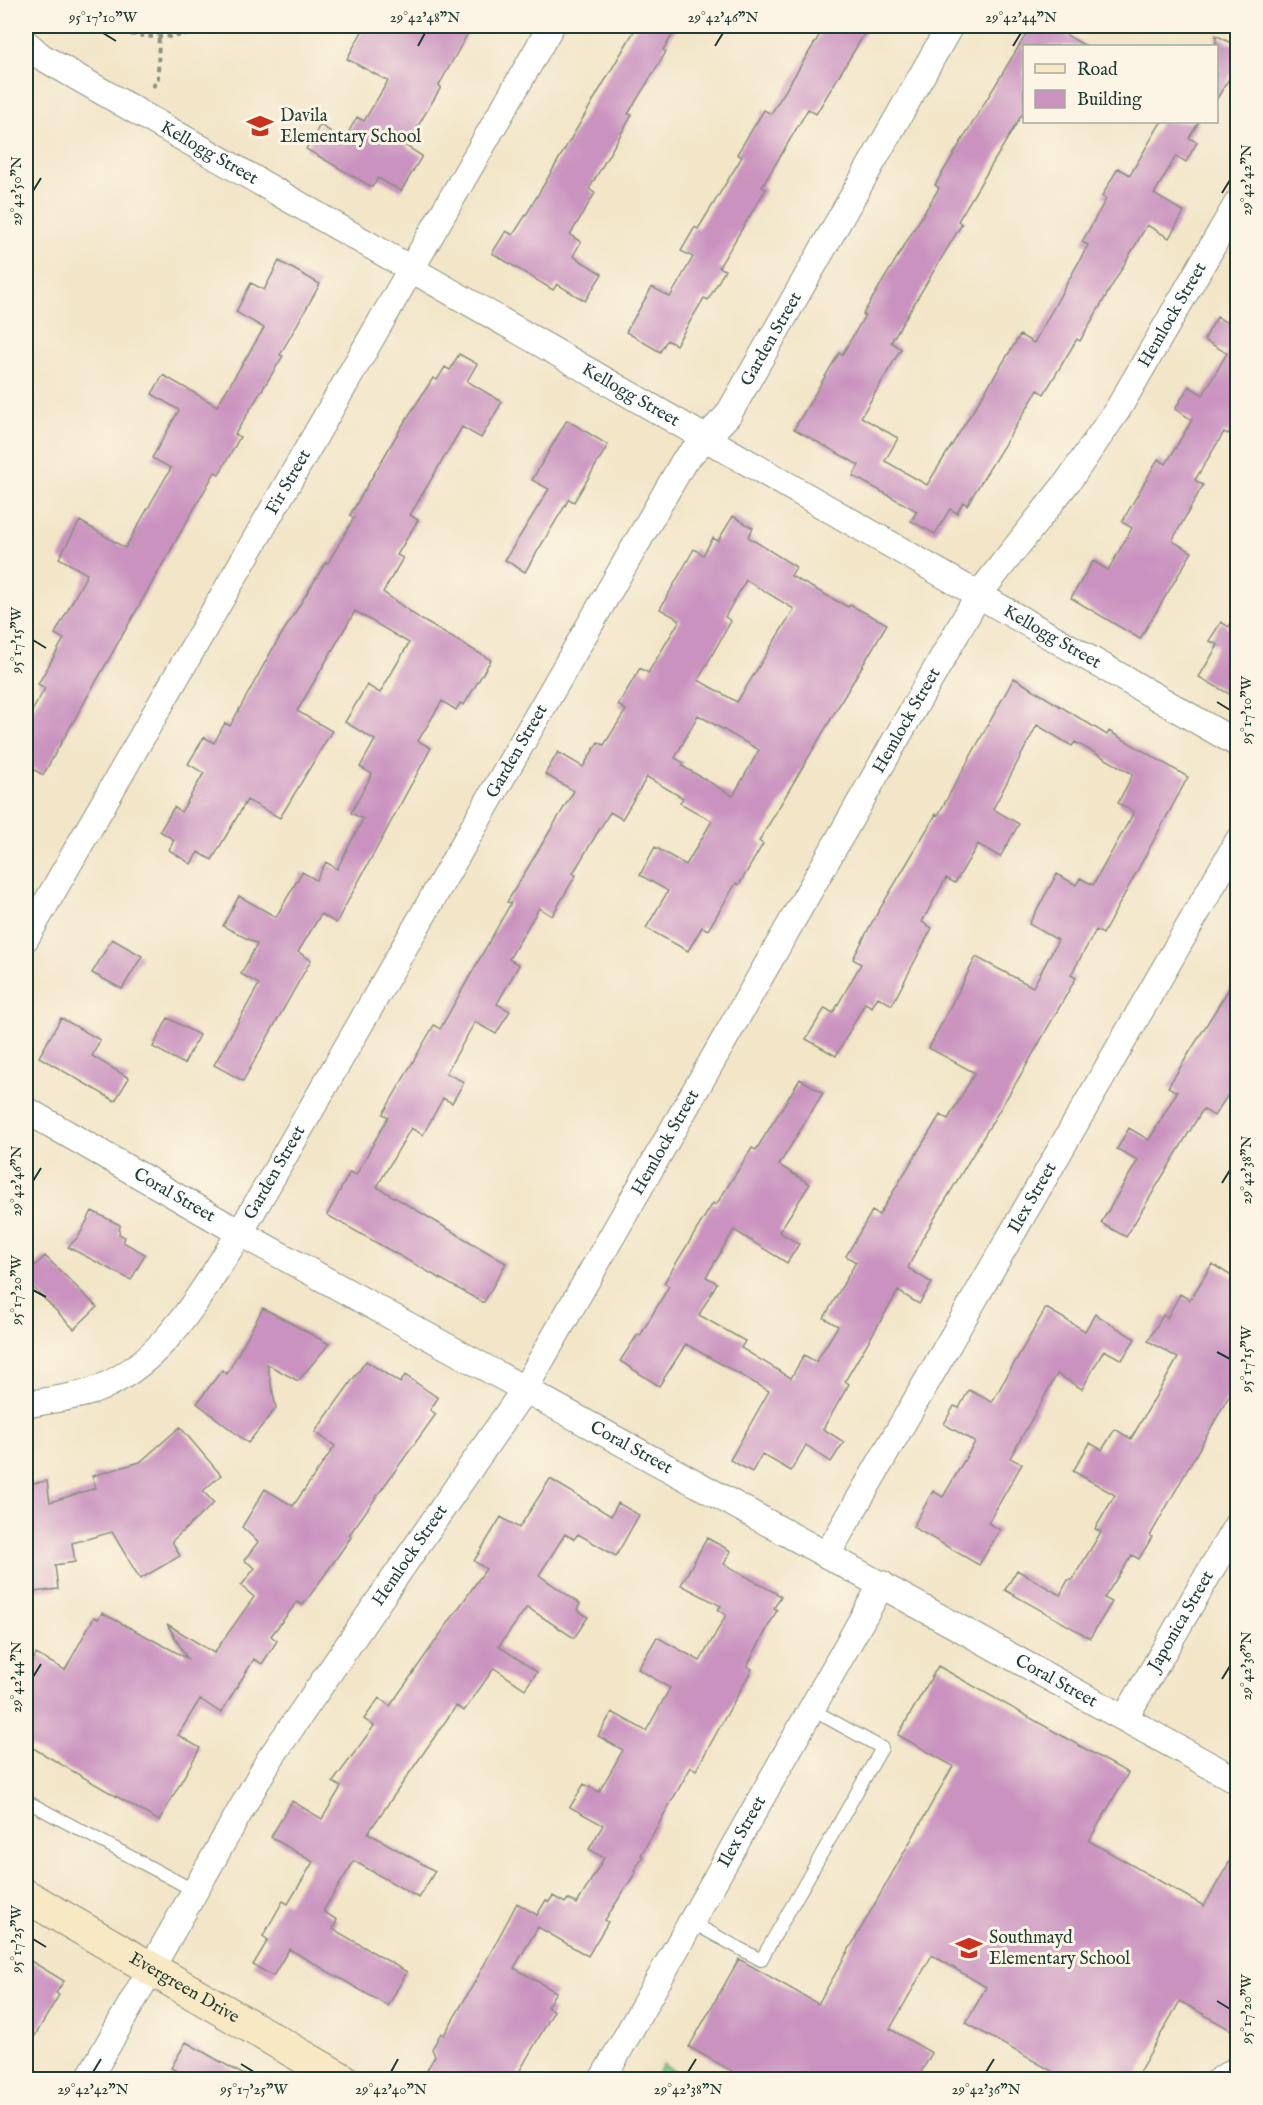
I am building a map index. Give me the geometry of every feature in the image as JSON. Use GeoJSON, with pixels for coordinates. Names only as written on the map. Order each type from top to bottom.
{"type":"FeatureCollection","features":[{"type":"Feature","properties":{"kind":"street","name":"Fir Street"},"geometry":{"type":"LineString","coordinates":[[26,938],[551,26]]}},
{"type":"Feature","properties":{"kind":"street","name":"Garden Street"},"geometry":{"type":"LineString","coordinates":[[26,1405],[92,1391],[117,1379],[145,1360],[170,1338],[240,1233],[684,461],[728,415],[950,26]]}},
{"type":"Feature","properties":{"kind":"street","name":"Kellogg Street"},"geometry":{"type":"LineString","coordinates":[[26,43],[42,57],[709,437],[1238,744]]}},
{"type":"Feature","properties":{"kind":"street","name":"Hemlock Street"},"geometry":{"type":"LineString","coordinates":[[88,2079],[269,1760],[524,1390],[979,594],[1069,480],[1118,409],[1238,202]]}},
{"type":"Feature","properties":{"kind":"street","name":"Ilex Street"},"geometry":{"type":"LineString","coordinates":[[827,1555],[1238,841]]}},
{"type":"Feature","properties":{"kind":"street","name":"Coral Street"},"geometry":{"type":"LineString","coordinates":[[26,1110],[240,1233],[524,1390],[1238,1780]]}},
{"type":"Feature","properties":{"kind":"street","name":"Japonica Street"},"geometry":{"type":"LineString","coordinates":[[1125,1718],[1238,1523]]}},
{"type":"Feature","properties":{"kind":"street","name":"Ilex Street"},"geometry":{"type":"LineString","coordinates":[[602,2079],[882,1584]]}},
{"type":"Feature","properties":{"kind":"street","name":"Evergreen Drive"},"geometry":{"type":"LineString","coordinates":[[26,1896],[343,2079]]}},
{"type":"Feature","properties":{"kind":"lane"},"geometry":{"type":"LineString","coordinates":[[691,1922],[761,1960],[882,1748],[811,1709]]}},
{"type":"Feature","properties":{"kind":"lane"},"geometry":{"type":"LineString","coordinates":[[26,1801],[195,1891]]}},
{"type":"Feature","properties":{"kind":"lane"},"geometry":{"type":"LineString","coordinates":[[1207,2079],[1230,2065],[1238,2067]]}},
{"type":"Feature","properties":{"kind":"path"},"geometry":{"type":"LineString","coordinates":[[105,26],[154,38],[201,30],[208,26]]}},
{"type":"Feature","properties":{"kind":"path"},"geometry":{"type":"LineString","coordinates":[[153,87],[158,78],[159,26]]}},
{"type":"Feature","properties":{"kind":"green space"},"geometry":{"type":"Polygon","coordinates":[[[663,2065],[688,2079],[655,2079],[663,2065]]]}},
{"type":"Feature","properties":{"kind":"building"},"geometry":{"type":"Polygon","coordinates":[[[365,26],[472,26],[439,85],[441,87],[406,146],[422,156],[401,191],[378,178],[372,187],[306,149],[320,125],[344,140],[357,117],[364,121],[388,81],[347,59],[365,26]]]}},
{"type":"Feature","properties":{"kind":"building"},"geometry":{"type":"Polygon","coordinates":[[[637,26],[678,26],[663,50],[666,52],[628,114],[632,115],[589,189],[595,193],[570,235],[581,242],[573,256],[602,274],[585,301],[557,284],[553,290],[492,253],[506,231],[513,235],[529,210],[637,26]]]}},
{"type":"Feature","properties":{"kind":"building"},"geometry":{"type":"Polygon","coordinates":[[[825,26],[869,26],[816,114],[808,109],[762,187],[766,189],[719,267],[725,270],[708,300],[704,298],[676,345],[667,340],[660,352],[626,332],[652,287],[670,297],[693,257],[681,251],[695,227],[698,229],[742,157],[737,154],[764,110],[771,114],[825,26]]]}},
{"type":"Feature","properties":{"kind":"building"},"geometry":{"type":"Polygon","coordinates":[[[1031,26],[1051,26],[1084,45],[1023,45],[1023,113],[958,221],[962,224],[891,342],[901,349],[861,417],[898,438],[885,461],[927,485],[1020,335],[1034,343],[1088,245],[1082,242],[1106,199],[1102,196],[1118,168],[1130,175],[1160,123],[1198,123],[1189,138],[1197,142],[1186,162],[1176,156],[1154,194],[1184,212],[1169,238],[1147,225],[1080,341],[1077,339],[1044,394],[1038,390],[967,505],[963,502],[957,513],[950,509],[935,534],[911,521],[917,511],[853,476],[859,465],[794,429],[839,353],[842,355],[865,315],[863,314],[939,188],[935,185],[1031,26]]]}},
{"type":"Feature","properties":{"kind":"building"},"geometry":{"type":"Polygon","coordinates":[[[1216,35],[1238,47],[1238,64],[1218,97],[1218,45],[1216,45],[1216,35]]]}},
{"type":"Feature","properties":{"kind":"building"},"geometry":{"type":"Polygon","coordinates":[[[279,261],[320,284],[280,355],[283,356],[235,434],[240,437],[219,474],[215,472],[43,775],[26,765],[26,722],[45,688],[38,684],[64,639],[55,634],[87,574],[59,558],[80,521],[125,548],[171,468],[152,458],[179,410],[152,394],[163,375],[217,406],[264,328],[236,312],[251,283],[264,290],[279,261]]]}},
{"type":"Feature","properties":{"kind":"building"},"geometry":{"type":"Polygon","coordinates":[[[1217,317],[1238,329],[1238,419],[1228,434],[1224,432],[1195,480],[1203,485],[1172,541],[1192,552],[1140,639],[1071,598],[1093,561],[1108,570],[1132,528],[1122,522],[1158,459],[1166,464],[1192,420],[1175,409],[1189,386],[1203,395],[1227,353],[1204,340],[1217,317]]]}},
{"type":"Feature","properties":{"kind":"building"},"geometry":{"type":"Polygon","coordinates":[[[459,354],[477,364],[467,381],[502,402],[481,438],[462,427],[410,515],[418,520],[397,555],[403,558],[383,592],[422,620],[491,660],[464,705],[460,703],[456,710],[442,701],[418,741],[431,748],[336,923],[321,914],[298,952],[311,960],[243,1081],[214,1065],[259,984],[241,974],[257,944],[223,926],[239,896],[276,917],[302,872],[316,880],[326,862],[337,869],[363,819],[351,813],[372,774],[360,767],[375,740],[345,722],[367,685],[380,693],[409,643],[355,611],[297,711],[332,731],[280,818],[247,800],[212,860],[198,852],[191,864],[169,850],[174,840],[160,831],[174,807],[181,812],[204,773],[188,764],[204,737],[214,743],[225,723],[230,726],[272,650],[354,518],[350,515],[402,426],[433,378],[437,380],[445,367],[450,370],[459,354]]]}},
{"type":"Feature","properties":{"kind":"building"},"geometry":{"type":"Polygon","coordinates":[[[567,420],[608,445],[574,502],[569,499],[525,572],[505,560],[549,489],[532,480],[567,420]]]}},
{"type":"Feature","properties":{"kind":"building"},"geometry":{"type":"Polygon","coordinates":[[[733,516],[753,528],[748,537],[796,567],[791,576],[848,607],[850,605],[887,624],[759,841],[763,844],[739,885],[736,883],[708,930],[702,927],[688,951],[646,928],[668,891],[640,875],[655,847],[686,865],[712,821],[680,803],[683,798],[647,777],[622,819],[610,812],[573,873],[576,875],[552,916],[539,908],[509,959],[519,965],[497,1004],[510,1011],[496,1034],[475,1022],[446,1073],[464,1082],[452,1103],[443,1098],[423,1135],[411,1128],[377,1187],[506,1263],[482,1302],[327,1215],[350,1172],[356,1175],[388,1117],[383,1114],[434,1025],[440,1029],[511,903],[507,902],[574,791],[545,774],[558,752],[583,767],[598,742],[604,745],[626,710],[618,705],[640,668],[648,673],[680,620],[660,609],[694,549],[703,555],[713,538],[718,541],[733,516]],[[746,580],[725,617],[731,621],[698,680],[737,702],[794,609],[746,580]],[[698,715],[675,758],[684,763],[682,766],[733,796],[759,750],[698,715]]]}},
{"type":"Feature","properties":{"kind":"building"},"geometry":{"type":"Polygon","coordinates":[[[1238,612],[1238,699],[1199,677],[1218,645],[1209,641],[1221,622],[1229,627],[1238,612]]]}},
{"type":"Feature","properties":{"kind":"building"},"geometry":{"type":"Polygon","coordinates":[[[1014,678],[1107,735],[1109,731],[1188,777],[1103,934],[1096,930],[1071,975],[1076,978],[922,1239],[908,1268],[932,1283],[919,1304],[898,1291],[845,1381],[849,1384],[823,1429],[844,1442],[831,1462],[806,1445],[791,1471],[762,1454],[752,1472],[730,1460],[769,1391],[686,1344],[659,1386],[620,1361],[638,1334],[640,1336],[669,1286],[664,1283],[713,1203],[716,1205],[752,1148],[756,1150],[800,1079],[823,1093],[779,1165],[810,1184],[779,1232],[799,1244],[787,1263],[734,1230],[706,1277],[717,1283],[699,1315],[745,1341],[741,1348],[791,1378],[804,1355],[816,1362],[838,1326],[824,1318],[856,1262],[846,1256],[872,1211],[879,1215],[940,1115],[948,1119],[975,1073],[929,1048],[976,957],[1033,987],[1058,940],[1029,924],[1057,874],[1076,885],[1080,878],[1093,885],[1134,812],[1118,803],[1133,774],[1075,742],[1072,746],[1037,725],[993,809],[1019,824],[1000,857],[978,844],[955,883],[946,878],[922,922],[932,928],[892,1005],[878,997],[872,1007],[865,1003],[836,1056],[806,1039],[825,1008],[833,1013],[861,964],[853,959],[871,924],[936,814],[938,815],[1014,678]]]}},
{"type":"Feature","properties":{"kind":"building"},"geometry":{"type":"Polygon","coordinates":[[[112,939],[142,956],[122,989],[92,973],[112,939]]]}},
{"type":"Feature","properties":{"kind":"building"},"geometry":{"type":"Polygon","coordinates":[[[1238,974],[1238,1080],[1214,1116],[1203,1109],[1126,1237],[1101,1223],[1138,1160],[1117,1149],[1129,1128],[1149,1140],[1177,1092],[1168,1087],[1238,974]]]}},
{"type":"Feature","properties":{"kind":"building"},"geometry":{"type":"Polygon","coordinates":[[[61,1018],[100,1040],[92,1056],[129,1078],[115,1101],[39,1057],[61,1018]]]}},
{"type":"Feature","properties":{"kind":"building"},"geometry":{"type":"Polygon","coordinates":[[[168,1018],[199,1035],[184,1064],[153,1047],[168,1018]]]}},
{"type":"Feature","properties":{"kind":"building"},"geometry":{"type":"Polygon","coordinates":[[[92,1211],[120,1225],[119,1234],[125,1237],[123,1242],[145,1254],[131,1280],[68,1247],[79,1236],[92,1211]]]}},
{"type":"Feature","properties":{"kind":"building"},"geometry":{"type":"Polygon","coordinates":[[[45,1256],[97,1307],[74,1329],[26,1280],[26,1274],[45,1256]]]}},
{"type":"Feature","properties":{"kind":"building"},"geometry":{"type":"Polygon","coordinates":[[[1212,1264],[1238,1280],[1238,1380],[1139,1559],[1132,1555],[1104,1598],[1112,1602],[1090,1638],[1005,1590],[1017,1570],[1060,1595],[1068,1580],[1072,1580],[1101,1532],[1095,1529],[1115,1495],[1073,1471],[1090,1443],[1102,1450],[1115,1429],[1131,1439],[1178,1358],[1148,1341],[1163,1315],[1167,1318],[1180,1294],[1190,1300],[1212,1264]]]}},
{"type":"Feature","properties":{"kind":"building"},"geometry":{"type":"Polygon","coordinates":[[[263,1308],[329,1344],[298,1381],[267,1364],[276,1408],[248,1443],[197,1403],[222,1370],[227,1374],[263,1308]]]}},
{"type":"Feature","properties":{"kind":"building"},"geometry":{"type":"Polygon","coordinates":[[[1046,1308],[1085,1331],[1095,1314],[1135,1339],[1122,1360],[1104,1350],[1082,1389],[1057,1374],[1010,1458],[1022,1464],[988,1523],[1000,1530],[979,1565],[913,1527],[933,1491],[943,1497],[975,1442],[944,1424],[954,1406],[959,1408],[969,1390],[992,1402],[1046,1308]]]}},
{"type":"Feature","properties":{"kind":"building"},"geometry":{"type":"Polygon","coordinates":[[[366,1361],[400,1383],[405,1375],[438,1398],[430,1410],[436,1414],[349,1535],[351,1537],[303,1605],[297,1602],[271,1636],[277,1641],[262,1664],[254,1659],[221,1713],[200,1699],[178,1735],[200,1748],[159,1821],[26,1744],[26,1673],[36,1654],[65,1670],[94,1617],[98,1619],[102,1613],[187,1658],[167,1624],[214,1653],[254,1597],[241,1586],[255,1568],[244,1560],[258,1542],[242,1527],[265,1489],[293,1506],[335,1446],[315,1432],[366,1361]]]}},
{"type":"Feature","properties":{"kind":"building"},"geometry":{"type":"Polygon","coordinates":[[[180,1427],[221,1475],[203,1491],[214,1503],[172,1541],[180,1556],[140,1579],[112,1532],[72,1543],[75,1562],[55,1565],[58,1589],[26,1593],[26,1569],[34,1568],[30,1524],[26,1525],[26,1484],[47,1481],[50,1502],[96,1488],[92,1476],[140,1462],[180,1427]]]}},
{"type":"Feature","properties":{"kind":"building"},"geometry":{"type":"Polygon","coordinates":[[[550,1479],[611,1516],[618,1503],[639,1515],[616,1556],[578,1534],[574,1539],[565,1534],[539,1575],[580,1604],[577,1610],[588,1617],[574,1638],[527,1607],[499,1646],[537,1672],[525,1689],[494,1668],[464,1711],[456,1706],[368,1833],[435,1871],[419,1898],[354,1861],[323,1911],[337,1920],[333,1929],[407,1972],[388,2006],[289,1949],[273,1976],[253,1965],[268,1940],[263,1936],[283,1901],[288,1904],[313,1862],[271,1837],[292,1801],[322,1819],[341,1787],[333,1782],[374,1726],[364,1719],[379,1698],[390,1706],[486,1569],[474,1561],[501,1517],[519,1528],[550,1479]]]}},
{"type":"Feature","properties":{"kind":"building"},"geometry":{"type":"Polygon","coordinates":[[[707,1538],[731,1551],[724,1564],[781,1596],[774,1608],[777,1610],[747,1666],[752,1669],[696,1770],[691,1767],[641,1855],[643,1856],[634,1871],[636,1872],[605,1920],[608,1922],[588,1956],[538,1927],[514,1968],[556,1992],[547,2007],[554,2011],[515,2079],[443,2079],[427,2070],[435,2056],[432,2049],[441,2033],[444,2035],[517,1903],[537,1915],[546,1900],[549,1902],[553,1896],[565,1903],[568,1899],[577,1904],[604,1858],[589,1849],[603,1825],[570,1807],[584,1784],[599,1792],[623,1750],[598,1736],[612,1712],[646,1731],[670,1688],[638,1669],[657,1637],[700,1661],[726,1615],[718,1610],[721,1606],[681,1585],[707,1538]]]}},
{"type":"Feature","properties":{"kind":"building"},"geometry":{"type":"Polygon","coordinates":[[[938,1666],[1128,1773],[1089,1841],[1204,1906],[1238,1847],[1238,2034],[1180,2001],[1135,2079],[1066,2079],[966,2023],[986,1987],[932,1955],[890,2029],[932,2053],[917,2079],[746,2079],[689,2047],[739,1959],[818,2004],[953,1766],[898,1735],[938,1666]]]}},
{"type":"Feature","properties":{"kind":"building"},"geometry":{"type":"Polygon","coordinates":[[[26,1958],[64,1981],[56,1993],[59,1995],[26,2051],[26,1958]]]}},
{"type":"Feature","properties":{"kind":"building"},"geometry":{"type":"Polygon","coordinates":[[[186,2042],[251,2079],[170,2079],[175,2070],[171,2068],[186,2042]]]}},
{"type":"Feature","properties":{"kind":"place","name":"Davila Elementary School"},"geometry":{"type":"Point","coordinates":[260,126]}},
{"type":"Feature","properties":{"kind":"place","name":"Southmayd Elementary School"},"geometry":{"type":"Point","coordinates":[969,1948]}}]}
